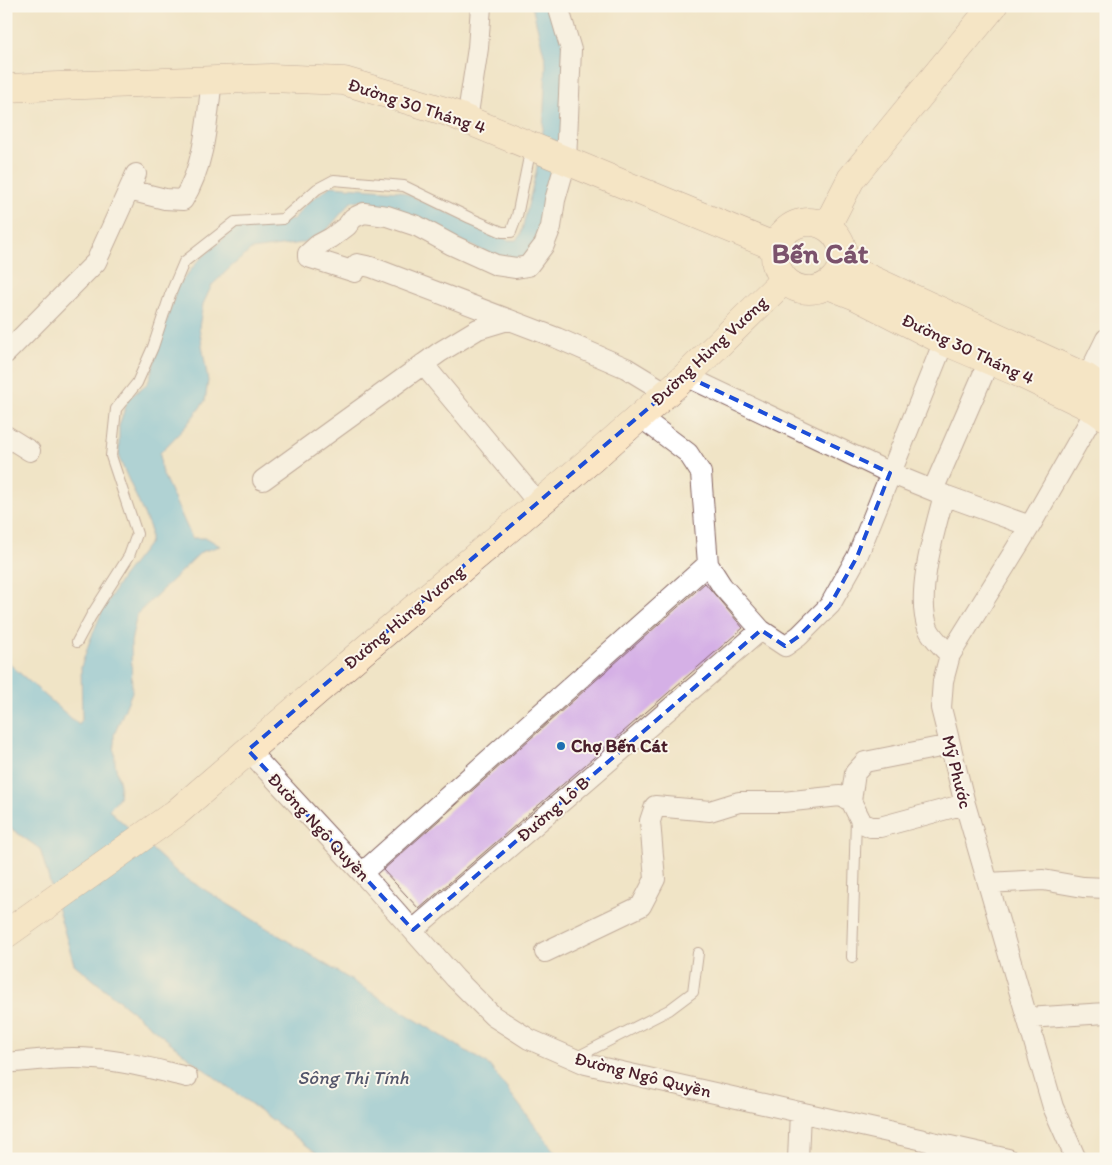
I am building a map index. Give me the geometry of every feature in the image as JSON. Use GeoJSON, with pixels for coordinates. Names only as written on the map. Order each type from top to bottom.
{"type":"FeatureCollection","features":[{"type":"Feature","properties":{"kind":"main road"},"geometry":{"type":"LineString","coordinates":[[827,226],[851,179],[993,6]]}},
{"type":"Feature","properties":{"kind":"main road","name":"Đường 30 Tháng 4"},"geometry":{"type":"LineString","coordinates":[[6,88],[212,79],[271,78],[344,81],[448,112],[776,247]]}},
{"type":"Feature","properties":{"kind":"main road"},"geometry":{"type":"LineString","coordinates":[[807,222],[827,226],[836,234],[842,244],[844,255],[835,275],[817,289],[805,290],[784,280],[778,270],[775,259],[776,247],[780,238],[796,224],[807,222]]}},
{"type":"Feature","properties":{"kind":"main road","name":"Đường 30 Tháng 4"},"geometry":{"type":"LineString","coordinates":[[835,275],[1099,399]]}},
{"type":"Feature","properties":{"kind":"main road","name":"Đường Hùng Vương"},"geometry":{"type":"LineString","coordinates":[[15,928],[176,813],[592,459],[676,384],[784,280]]}},
{"type":"Feature","properties":{"kind":"main road","name":"Đường 30 Tháng 4"},"geometry":{"type":"LineString","coordinates":[[882,297],[944,341],[1017,372],[1099,399]]}},
{"type":"Feature","properties":{"kind":"street"},"geometry":{"type":"LineString","coordinates":[[467,120],[478,48],[482,6]]}},
{"type":"Feature","properties":{"kind":"street"},"geometry":{"type":"LineString","coordinates":[[558,6],[571,50],[565,160],[552,227],[544,245],[528,266],[516,268],[496,265],[452,245],[417,226],[387,216],[364,213],[352,218],[347,226],[332,238],[318,245],[308,254],[308,257],[354,272],[357,264],[371,267],[626,368],[676,384],[890,473],[1030,526]]}},
{"type":"Feature","properties":{"kind":"street"},"geometry":{"type":"LineString","coordinates":[[6,353],[96,262],[132,182],[164,199],[183,200],[191,188],[203,145],[212,79]]}},
{"type":"Feature","properties":{"kind":"street"},"geometry":{"type":"LineString","coordinates":[[263,480],[440,352],[478,329],[508,320]]}},
{"type":"Feature","properties":{"kind":"street","name":"Mỹ Phước"},"geometry":{"type":"LineString","coordinates":[[1076,1159],[1053,1107],[965,804],[941,708],[943,681],[950,655],[1030,526],[1099,399],[1106,339]]}},
{"type":"Feature","properties":{"kind":"street"},"geometry":{"type":"LineString","coordinates":[[639,416],[688,453],[701,472],[708,564],[722,586],[761,630],[785,646],[799,636],[830,605],[857,557],[944,341]]}},
{"type":"Feature","properties":{"kind":"street"},"geometry":{"type":"LineString","coordinates":[[950,655],[929,630],[923,604],[931,543],[938,492],[989,361]]}},
{"type":"Feature","properties":{"kind":"street"},"geometry":{"type":"LineString","coordinates":[[423,364],[539,504]]}},
{"type":"Feature","properties":{"kind":"street"},"geometry":{"type":"LineString","coordinates":[[6,436],[30,451]]}},
{"type":"Feature","properties":{"kind":"street"},"geometry":{"type":"LineString","coordinates":[[362,873],[708,564]]}},
{"type":"Feature","properties":{"kind":"street","name":"Đường Lô B"},"geometry":{"type":"LineString","coordinates":[[413,930],[761,630]]}},
{"type":"Feature","properties":{"kind":"street"},"geometry":{"type":"LineString","coordinates":[[854,807],[855,773],[865,762],[950,745]]}},
{"type":"Feature","properties":{"kind":"street","name":"Đường Ngô Quyền"},"geometry":{"type":"LineString","coordinates":[[248,750],[456,978],[493,1016],[529,1039],[586,1064],[1008,1159]]}},
{"type":"Feature","properties":{"kind":"street"},"geometry":{"type":"LineString","coordinates":[[544,952],[641,906],[655,879],[650,821],[655,806],[710,811],[739,802],[783,802],[840,796],[854,807],[862,824],[880,827],[965,804]]}},
{"type":"Feature","properties":{"kind":"street"},"geometry":{"type":"LineString","coordinates":[[988,883],[1043,880],[1083,887],[1106,888]]}},
{"type":"Feature","properties":{"kind":"street"},"geometry":{"type":"LineString","coordinates":[[1027,1018],[1106,1013]]}},
{"type":"Feature","properties":{"kind":"street"},"geometry":{"type":"LineString","coordinates":[[6,1063],[69,1058],[96,1059],[119,1062],[187,1077]]}},
{"type":"Feature","properties":{"kind":"street"},"geometry":{"type":"LineString","coordinates":[[798,1159],[800,1112]]}},
{"type":"Feature","properties":{"kind":"lane"},"geometry":{"type":"LineString","coordinates":[[78,642],[91,616],[129,556],[137,534],[111,456],[116,409],[137,383],[153,347],[170,295],[184,262],[235,222],[283,218],[317,189],[334,180],[404,186],[502,232],[511,232],[517,216],[534,147]]}},
{"type":"Feature","properties":{"kind":"lane"},"geometry":{"type":"LineString","coordinates":[[852,957],[854,807]]}},
{"type":"Feature","properties":{"kind":"lane"},"geometry":{"type":"LineString","coordinates":[[574,1058],[669,1010],[693,992],[698,953]]}},
{"type":"Feature","properties":{"kind":"highlighted area"},"geometry":{"type":"Polygon","coordinates":[[[686,376],[890,473],[857,557],[830,605],[799,636],[785,646],[761,630],[413,930],[248,750],[686,376]]]}},
{"type":"Feature","properties":{"kind":"water","name":"Sông Thị Tính"},"geometry":{"type":"Polygon","coordinates":[[[532,6],[551,6],[565,40],[564,129],[543,233],[526,257],[512,260],[495,256],[365,199],[351,202],[326,231],[302,243],[251,250],[212,285],[203,304],[199,327],[208,381],[205,401],[186,426],[160,453],[161,470],[192,538],[207,538],[220,546],[201,552],[137,614],[131,642],[132,692],[114,735],[115,764],[120,785],[119,797],[109,810],[179,874],[489,1065],[560,1159],[325,1159],[193,1061],[74,964],[40,849],[6,825],[6,661],[79,725],[82,719],[81,667],[89,643],[103,609],[122,578],[150,542],[150,528],[119,458],[119,426],[128,399],[148,383],[177,287],[198,261],[239,225],[274,223],[294,219],[306,204],[331,186],[400,191],[508,240],[516,240],[521,234],[536,173],[543,131],[546,62],[532,6]]]}},
{"type":"Feature","properties":{"kind":"building","name":"Chợ Bến Cát"},"geometry":{"type":"Polygon","coordinates":[[[705,583],[743,628],[419,909],[383,870],[705,583]]]}},
{"type":"Feature","properties":{"kind":"place","name":"Chợ Bến Cát"},"geometry":{"type":"Point","coordinates":[561,746]}},
{"type":"Feature","properties":{"kind":"district","name":"Bến Cát"},"geometry":{"type":"Point","coordinates":[820,253]}}]}
